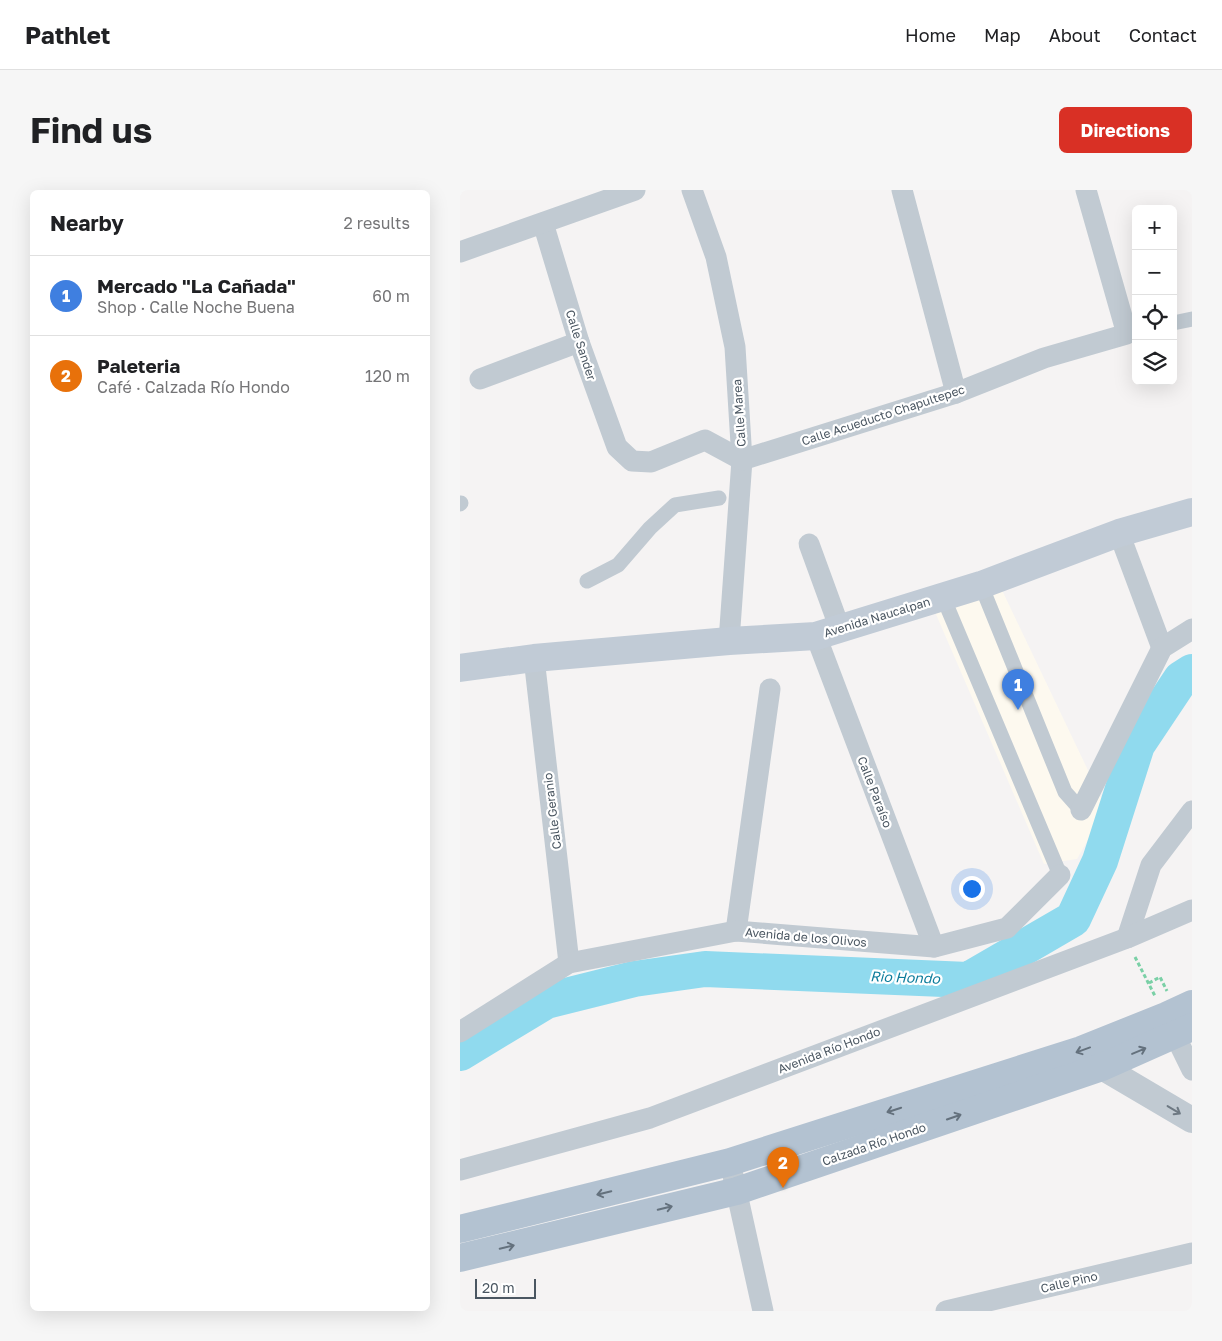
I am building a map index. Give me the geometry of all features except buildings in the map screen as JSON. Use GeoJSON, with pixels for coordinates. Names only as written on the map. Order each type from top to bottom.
{"type":"FeatureCollection","features":[{"type":"Feature","properties":{"kind":"main road","name":"Avenida Naucalpan"},"geometry":{"type":"LineString","coordinates":[[460,668],[534,658],[828,633],[981,585],[1119,533],[1192,512]]}},
{"type":"Feature","properties":{"kind":"main road","name":"Calzada Río Hondo"},"geometry":{"type":"LineString","coordinates":[[460,1258],[737,1191],[1102,1067],[1178,1026],[1192,1004]]}},
{"type":"Feature","properties":{"kind":"main road","name":"Calzada Río Hondo"},"geometry":{"type":"LineString","coordinates":[[460,1229],[730,1162],[1081,1050],[1178,1026]]}},
{"type":"Feature","properties":{"kind":"street"},"geometry":{"type":"LineString","coordinates":[[460,252],[635,190]]}},
{"type":"Feature","properties":{"kind":"street","name":"Calle Marea"},"geometry":{"type":"LineString","coordinates":[[692,190],[716,257],[735,347],[742,460],[729,641]]}},
{"type":"Feature","properties":{"kind":"street"},"geometry":{"type":"LineString","coordinates":[[902,190],[956,393]]}},
{"type":"Feature","properties":{"kind":"street"},"geometry":{"type":"LineString","coordinates":[[1086,190],[1131,333]]}},
{"type":"Feature","properties":{"kind":"street","name":"Calle Sander"},"geometry":{"type":"LineString","coordinates":[[543,223],[579,342],[617,447],[632,461],[651,462],[705,440],[742,460]]}},
{"type":"Feature","properties":{"kind":"street"},"geometry":{"type":"LineString","coordinates":[[1177,322],[1192,319]]}},
{"type":"Feature","properties":{"kind":"street","name":"Calle Acueducto Chapultepec"},"geometry":{"type":"LineString","coordinates":[[742,460],[956,393],[1044,358],[1131,333]]}},
{"type":"Feature","properties":{"kind":"street"},"geometry":{"type":"LineString","coordinates":[[480,379],[579,342]]}},
{"type":"Feature","properties":{"kind":"street"},"geometry":{"type":"LineString","coordinates":[[587,582],[618,565],[650,528],[676,505],[718,498]]}},
{"type":"Feature","properties":{"kind":"street"},"geometry":{"type":"LineString","coordinates":[[1119,533],[1162,648]]}},
{"type":"Feature","properties":{"kind":"street"},"geometry":{"type":"LineString","coordinates":[[809,544],[828,633]]}},
{"type":"Feature","properties":{"kind":"street"},"geometry":{"type":"LineString","coordinates":[[981,585],[1064,792],[1081,810],[1162,648],[1192,629]]}},
{"type":"Feature","properties":{"kind":"street"},"geometry":{"type":"LineString","coordinates":[[943,597],[1060,875]]}},
{"type":"Feature","properties":{"kind":"street","name":"Calle Paraíso"},"geometry":{"type":"LineString","coordinates":[[828,633],[934,947]]}},
{"type":"Feature","properties":{"kind":"street","name":"Calle Geranio"},"geometry":{"type":"LineString","coordinates":[[534,658],[570,963]]}},
{"type":"Feature","properties":{"kind":"street"},"geometry":{"type":"LineString","coordinates":[[736,931],[770,689]]}},
{"type":"Feature","properties":{"kind":"street"},"geometry":{"type":"LineString","coordinates":[[1127,938],[1151,865],[1192,811]]}},
{"type":"Feature","properties":{"kind":"street","name":"Avenida de los Olivos"},"geometry":{"type":"LineString","coordinates":[[460,1032],[570,963],[736,931],[934,947],[1007,928],[1060,875]]}},
{"type":"Feature","properties":{"kind":"street","name":"Avenida Río Hondo"},"geometry":{"type":"LineString","coordinates":[[460,1170],[650,1118],[1127,938],[1192,910]]}},
{"type":"Feature","properties":{"kind":"street"},"geometry":{"type":"LineString","coordinates":[[1178,1026],[1192,1070]]}},
{"type":"Feature","properties":{"kind":"street"},"geometry":{"type":"LineString","coordinates":[[1102,1067],[1192,1120]]}},
{"type":"Feature","properties":{"kind":"street"},"geometry":{"type":"LineString","coordinates":[[730,1162],[763,1311]]}},
{"type":"Feature","properties":{"kind":"street","name":"Calle Pino"},"geometry":{"type":"LineString","coordinates":[[946,1311],[1192,1253]]}},
{"type":"Feature","properties":{"kind":"path"},"geometry":{"type":"LineString","coordinates":[[1127,938],[1178,1026]]}},
{"type":"Feature","properties":{"kind":"shaded area"},"geometry":{"type":"Polygon","coordinates":[[[1000,586],[1106,808],[1077,859],[1044,864],[935,612],[1000,586]]]}},
{"type":"Feature","properties":{"kind":"waterway","name":"Rio Hondo"},"geometry":{"type":"LineString","coordinates":[[460,1053],[546,1001],[634,979],[705,969],[968,980],[1073,919],[1100,861],[1137,745],[1181,679],[1192,672]]}},
{"type":"Feature","properties":{"kind":"place","name":"Mercado \"La Cañada\""},"geometry":{"type":"Point","coordinates":[1018,710]}},
{"type":"Feature","properties":{"kind":"place","name":"Paleteria"},"geometry":{"type":"Point","coordinates":[783,1188]}}]}
